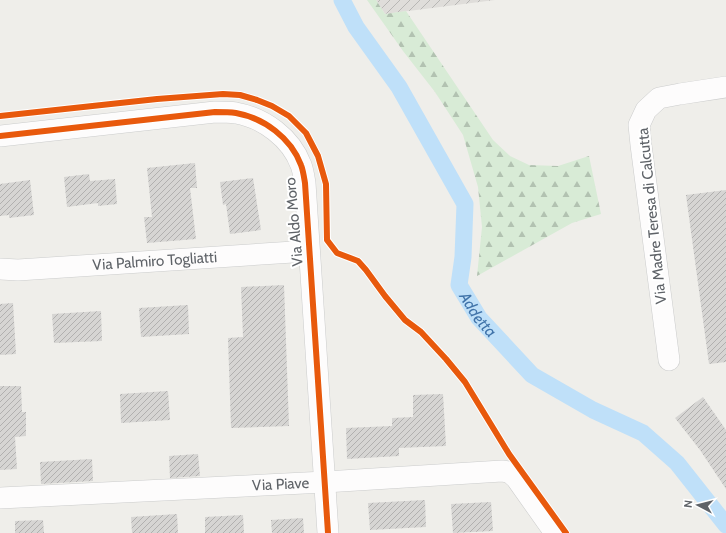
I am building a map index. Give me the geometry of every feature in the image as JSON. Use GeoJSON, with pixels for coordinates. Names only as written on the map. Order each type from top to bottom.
{"type":"FeatureCollection","features":[{"type":"Feature","properties":{"kind":"street","name":"Via Madre Teresa di Calcutta"},"geometry":{"type":"LineString","coordinates":[[669,360],[641,145],[640,125],[646,110],[659,98],[726,87]]}},
{"type":"Feature","properties":{"kind":"street","name":"Via Aldo Moro"},"geometry":{"type":"LineString","coordinates":[[0,136],[215,112],[236,113],[250,117],[267,125],[281,135],[294,149],[302,165],[305,183],[328,533]]}},
{"type":"Feature","properties":{"kind":"street","name":"Via Palmiro Togliatti"},"geometry":{"type":"LineString","coordinates":[[0,269],[18,270],[309,251]]}},
{"type":"Feature","properties":{"kind":"street","name":"Via Piave"},"geometry":{"type":"LineString","coordinates":[[0,498],[325,482],[502,471],[509,472],[516,478],[555,533]]}},
{"type":"Feature","properties":{"kind":"shaded area"},"geometry":{"type":"Polygon","coordinates":[[[376,0],[495,0],[385,14],[376,0]]]}},
{"type":"Feature","properties":{"kind":"green space"},"geometry":{"type":"Polygon","coordinates":[[[367,0],[376,0],[385,14],[406,11],[493,140],[510,156],[529,165],[558,166],[589,156],[601,214],[572,223],[477,276],[482,227],[478,187],[463,135],[435,92],[403,51],[367,0]]]}},
{"type":"Feature","properties":{"kind":"building"},"geometry":{"type":"Polygon","coordinates":[[[195,163],[197,188],[190,188],[196,239],[147,243],[144,217],[152,217],[147,168],[195,163]]]}},
{"type":"Feature","properties":{"kind":"building"},"geometry":{"type":"Polygon","coordinates":[[[89,174],[90,181],[115,179],[117,204],[98,206],[98,203],[67,207],[64,177],[89,174]]]}},
{"type":"Feature","properties":{"kind":"building"},"geometry":{"type":"Polygon","coordinates":[[[253,178],[261,230],[230,234],[226,204],[223,205],[220,182],[253,178]]]}},
{"type":"Feature","properties":{"kind":"building"},"geometry":{"type":"Polygon","coordinates":[[[30,180],[34,215],[9,218],[9,215],[0,216],[0,184],[30,180]]]}},
{"type":"Feature","properties":{"kind":"building"},"geometry":{"type":"Polygon","coordinates":[[[726,190],[726,362],[709,364],[686,195],[726,190]]]}},
{"type":"Feature","properties":{"kind":"building"},"geometry":{"type":"Polygon","coordinates":[[[284,285],[289,426],[231,428],[228,338],[243,337],[241,287],[284,285]]]}},
{"type":"Feature","properties":{"kind":"building"},"geometry":{"type":"Polygon","coordinates":[[[13,303],[16,354],[0,355],[0,304],[13,303]]]}},
{"type":"Feature","properties":{"kind":"building"},"geometry":{"type":"Polygon","coordinates":[[[188,305],[189,334],[141,337],[139,308],[188,305]]]}},
{"type":"Feature","properties":{"kind":"building"},"geometry":{"type":"Polygon","coordinates":[[[101,311],[102,341],[54,343],[52,314],[101,311]]]}},
{"type":"Feature","properties":{"kind":"building"},"geometry":{"type":"Polygon","coordinates":[[[0,386],[21,386],[22,412],[26,412],[26,436],[15,437],[17,469],[0,470],[0,386]]]}},
{"type":"Feature","properties":{"kind":"building"},"geometry":{"type":"Polygon","coordinates":[[[168,391],[170,420],[121,423],[120,394],[168,391]]]}},
{"type":"Feature","properties":{"kind":"building"},"geometry":{"type":"Polygon","coordinates":[[[443,394],[446,446],[399,448],[399,456],[347,459],[346,428],[392,426],[392,418],[413,417],[413,395],[443,394]]]}},
{"type":"Feature","properties":{"kind":"building"},"geometry":{"type":"Polygon","coordinates":[[[703,397],[726,430],[726,489],[700,450],[675,418],[703,397]]]}},
{"type":"Feature","properties":{"kind":"building"},"geometry":{"type":"Polygon","coordinates":[[[198,454],[200,476],[170,478],[169,456],[198,454]]]}},
{"type":"Feature","properties":{"kind":"building"},"geometry":{"type":"Polygon","coordinates":[[[92,459],[93,481],[41,484],[40,462],[92,459]]]}},
{"type":"Feature","properties":{"kind":"building"},"geometry":{"type":"Polygon","coordinates":[[[425,500],[426,527],[370,530],[368,503],[425,500]]]}},
{"type":"Feature","properties":{"kind":"building"},"geometry":{"type":"Polygon","coordinates":[[[491,502],[493,531],[453,533],[451,504],[491,502]]]}},
{"type":"Feature","properties":{"kind":"building"},"geometry":{"type":"Polygon","coordinates":[[[177,514],[178,533],[132,533],[131,517],[177,514]]]}},
{"type":"Feature","properties":{"kind":"building"},"geometry":{"type":"Polygon","coordinates":[[[243,515],[244,533],[205,533],[205,517],[243,515]]]}},
{"type":"Feature","properties":{"kind":"building"},"geometry":{"type":"Polygon","coordinates":[[[303,518],[304,533],[272,533],[271,520],[303,518]]]}},
{"type":"Feature","properties":{"kind":"building"},"geometry":{"type":"Polygon","coordinates":[[[43,520],[44,533],[15,533],[15,521],[43,520]]]}},
{"type":"Feature","properties":{"kind":"waterway","name":"Addetta"},"geometry":{"type":"LineString","coordinates":[[342,0],[356,27],[399,87],[465,204],[463,257],[459,285],[479,318],[532,375],[593,410],[643,433],[677,463],[726,525]]}},
{"type":"Feature","properties":{"kind":"cycle path"},"geometry":{"type":"LineString","coordinates":[[0,116],[157,99],[223,94],[240,95],[257,100],[272,106],[289,116],[306,133],[318,156],[326,184],[327,240],[337,253],[358,261],[405,320],[421,332],[465,382],[509,454],[566,533]]}},
{"type":"Feature","properties":{"kind":"cycle path"},"geometry":{"type":"LineString","coordinates":[[0,136],[226,112],[236,113],[257,119],[275,131],[291,146],[301,165],[305,183],[328,533]]}}]}
